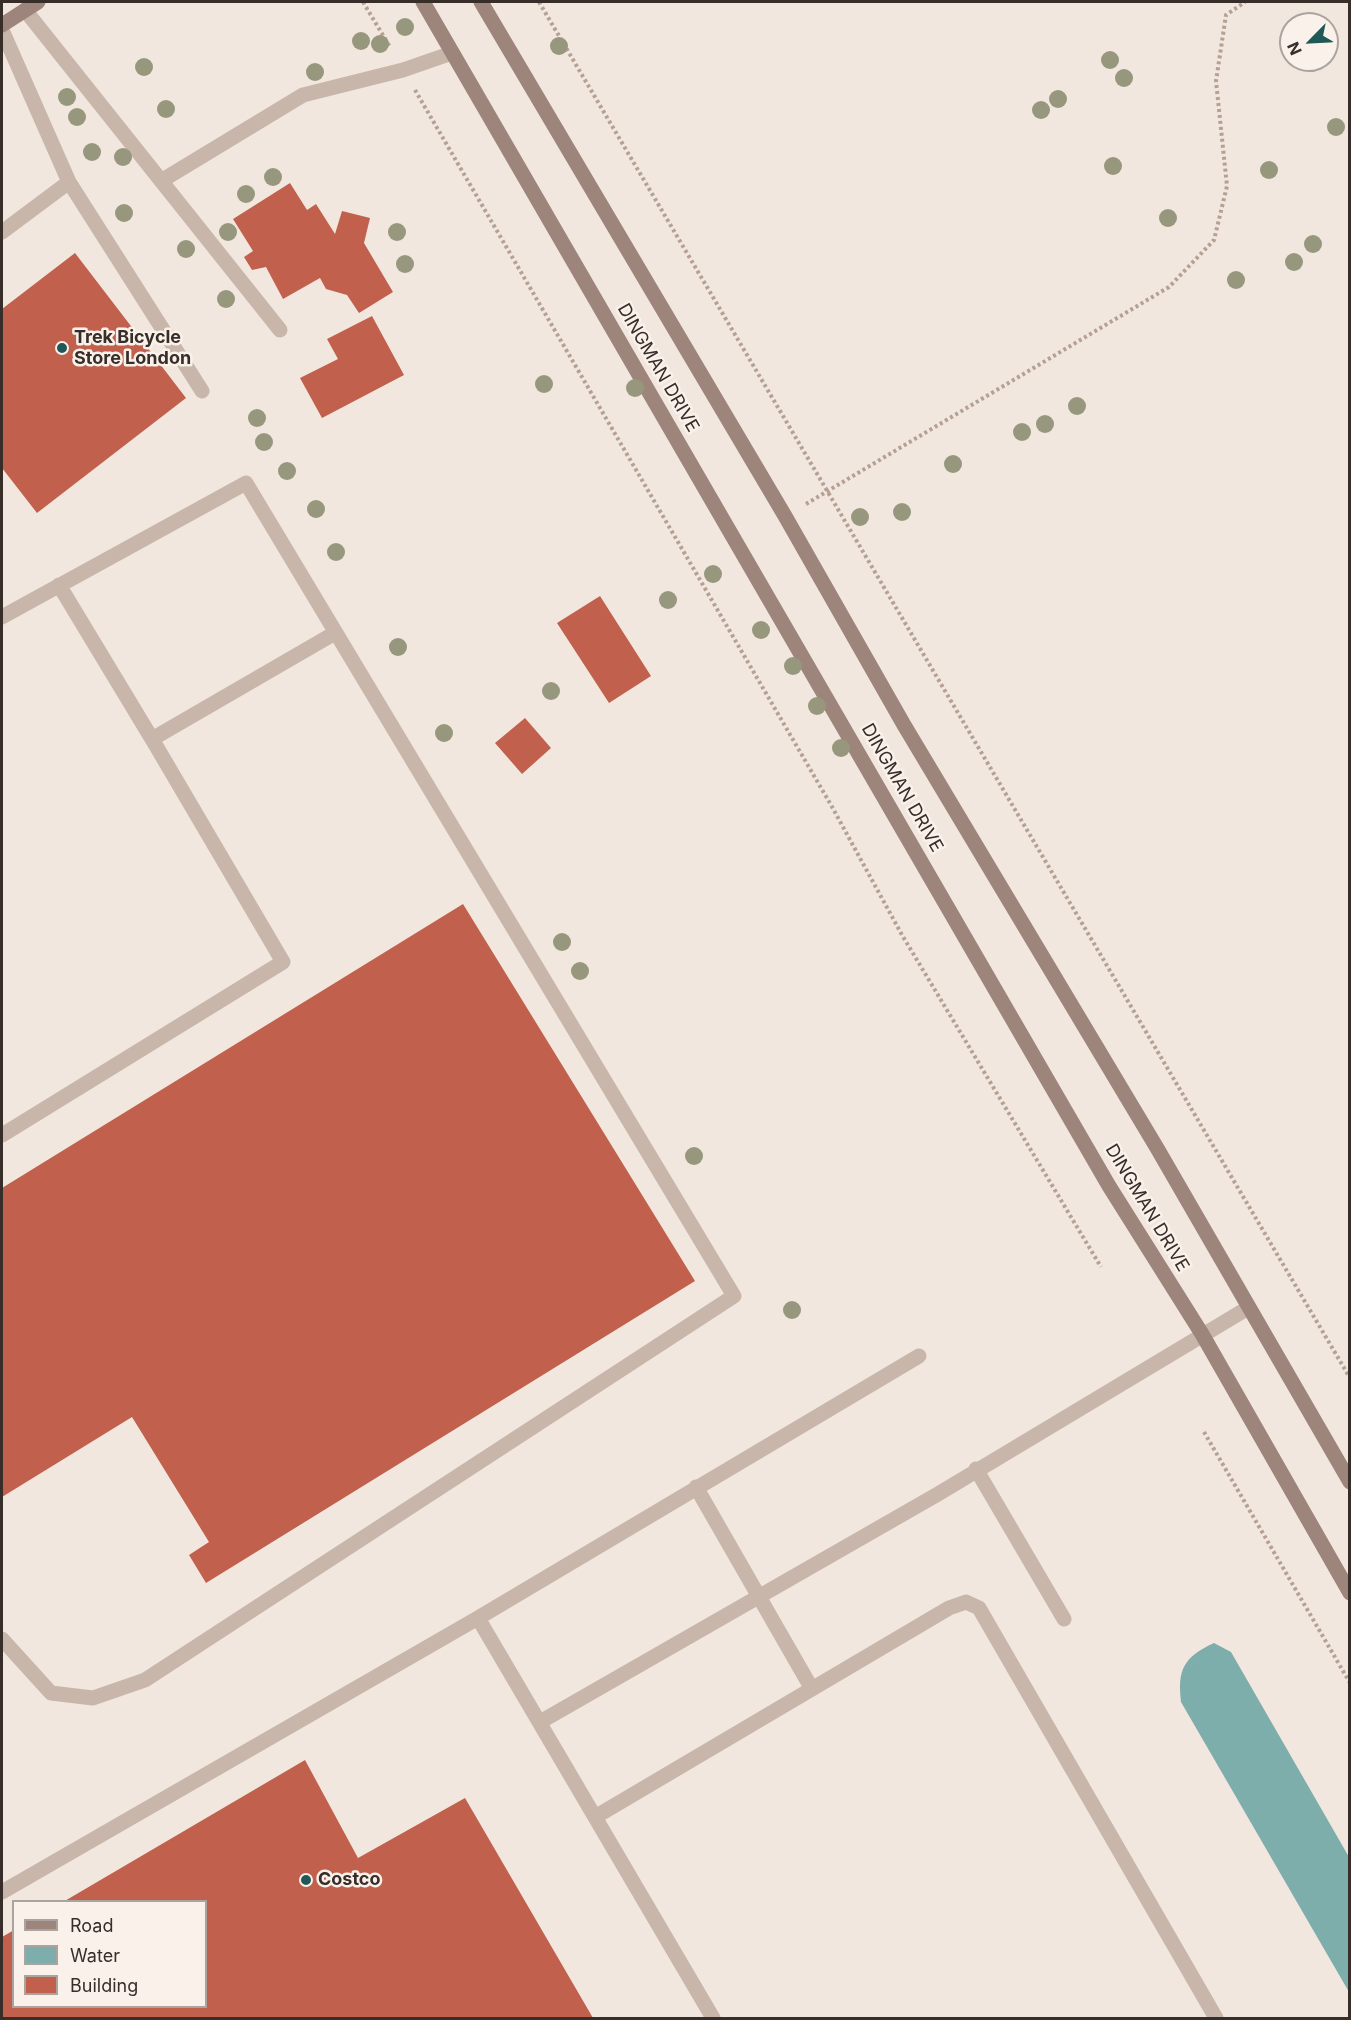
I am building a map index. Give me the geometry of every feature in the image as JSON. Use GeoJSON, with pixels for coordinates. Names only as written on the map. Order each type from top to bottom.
{"type":"FeatureCollection","features":[{"type":"Feature","properties":{"kind":"main road","name":"DINGMAN DRIVE"},"geometry":{"type":"LineString","coordinates":[[423,2],[1110,1186],[1202,1334],[1350,1593]]}},
{"type":"Feature","properties":{"kind":"main road","name":"DINGMAN DRIVE"},"geometry":{"type":"LineString","coordinates":[[481,2],[785,516],[904,725],[1157,1148],[1350,1482]]}},
{"type":"Feature","properties":{"kind":"main road"},"geometry":{"type":"LineString","coordinates":[[2,25],[31,6]]}},
{"type":"Feature","properties":{"kind":"lane"},"geometry":{"type":"LineString","coordinates":[[31,6],[161,181],[280,330]]}},
{"type":"Feature","properties":{"kind":"lane"},"geometry":{"type":"LineString","coordinates":[[2,30],[69,182],[202,391]]}},
{"type":"Feature","properties":{"kind":"lane"},"geometry":{"type":"LineString","coordinates":[[161,181],[303,95],[403,70],[452,53]]}},
{"type":"Feature","properties":{"kind":"lane"},"geometry":{"type":"LineString","coordinates":[[2,232],[69,182]]}},
{"type":"Feature","properties":{"kind":"lane"},"geometry":{"type":"LineString","coordinates":[[2,616],[246,483],[734,1296],[145,1680],[93,1698],[51,1693],[2,1638]]}},
{"type":"Feature","properties":{"kind":"lane"},"geometry":{"type":"LineString","coordinates":[[2,1136],[283,962],[58,585]]}},
{"type":"Feature","properties":{"kind":"lane"},"geometry":{"type":"LineString","coordinates":[[152,739],[335,633]]}},
{"type":"Feature","properties":{"kind":"lane"},"geometry":{"type":"LineString","coordinates":[[540,1722],[1118,1388],[1202,1334],[1248,1308]]}},
{"type":"Feature","properties":{"kind":"lane"},"geometry":{"type":"LineString","coordinates":[[2,1892],[478,1618],[919,1356]]}},
{"type":"Feature","properties":{"kind":"lane"},"geometry":{"type":"LineString","coordinates":[[976,1470],[1064,1619]]}},
{"type":"Feature","properties":{"kind":"lane"},"geometry":{"type":"LineString","coordinates":[[696,1487],[812,1689]]}},
{"type":"Feature","properties":{"kind":"lane"},"geometry":{"type":"LineString","coordinates":[[595,1817],[949,1608],[966,1602],[979,1608],[1216,2019]]}},
{"type":"Feature","properties":{"kind":"lane"},"geometry":{"type":"LineString","coordinates":[[478,1618],[713,2019]]}},
{"type":"Feature","properties":{"kind":"path"},"geometry":{"type":"LineString","coordinates":[[363,2],[831,805],[902,935],[1101,1267]]}},
{"type":"Feature","properties":{"kind":"path"},"geometry":{"type":"LineString","coordinates":[[539,2],[1350,1378]]}},
{"type":"Feature","properties":{"kind":"path"},"geometry":{"type":"LineString","coordinates":[[785,516],[1169,287],[1214,240],[1227,186],[1216,81],[1226,15],[1245,2]]}},
{"type":"Feature","properties":{"kind":"path"},"geometry":{"type":"LineString","coordinates":[[1204,1432],[1350,1683]]}},
{"type":"Feature","properties":{"kind":"water"},"geometry":{"type":"Polygon","coordinates":[[[1214,1643],[1231,1652],[1349,1857],[1349,1992],[1181,1702],[1180,1681],[1185,1665],[1196,1653],[1214,1643]]]}},
{"type":"Feature","properties":{"kind":"building"},"geometry":{"type":"Polygon","coordinates":[[[290,183],[307,210],[316,204],[335,234],[342,211],[370,218],[364,243],[393,292],[359,313],[347,295],[326,289],[320,278],[283,299],[266,267],[252,270],[244,257],[253,251],[233,219],[290,183]]]}},
{"type":"Feature","properties":{"kind":"building"},"geometry":{"type":"Polygon","coordinates":[[[75,253],[186,398],[37,513],[2,468],[2,309],[75,253]]]}},
{"type":"Feature","properties":{"kind":"building"},"geometry":{"type":"Polygon","coordinates":[[[372,316],[404,375],[322,418],[300,378],[338,359],[327,339],[372,316]]]}},
{"type":"Feature","properties":{"kind":"building"},"geometry":{"type":"Polygon","coordinates":[[[600,596],[651,676],[609,703],[557,623],[600,596]]]}},
{"type":"Feature","properties":{"kind":"building"},"geometry":{"type":"Polygon","coordinates":[[[525,718],[551,748],[522,774],[495,743],[525,718]]]}},
{"type":"Feature","properties":{"kind":"building"},"geometry":{"type":"Polygon","coordinates":[[[463,904],[695,1281],[206,1583],[189,1555],[209,1542],[132,1417],[2,1497],[2,1188],[463,904]]]}},
{"type":"Feature","properties":{"kind":"building","name":"Costco"},"geometry":{"type":"Polygon","coordinates":[[[305,1760],[358,1858],[465,1798],[593,2018],[2,2018],[2,1937],[12,1931],[12,2008],[207,2008],[207,1900],[66,1900],[305,1760]]]}},
{"type":"Feature","properties":{"kind":"place","name":"Trek Bicycle Store London"},"geometry":{"type":"Point","coordinates":[62,348]}},
{"type":"Feature","properties":{"kind":"place","name":"Costco"},"geometry":{"type":"Point","coordinates":[306,1880]}}]}
